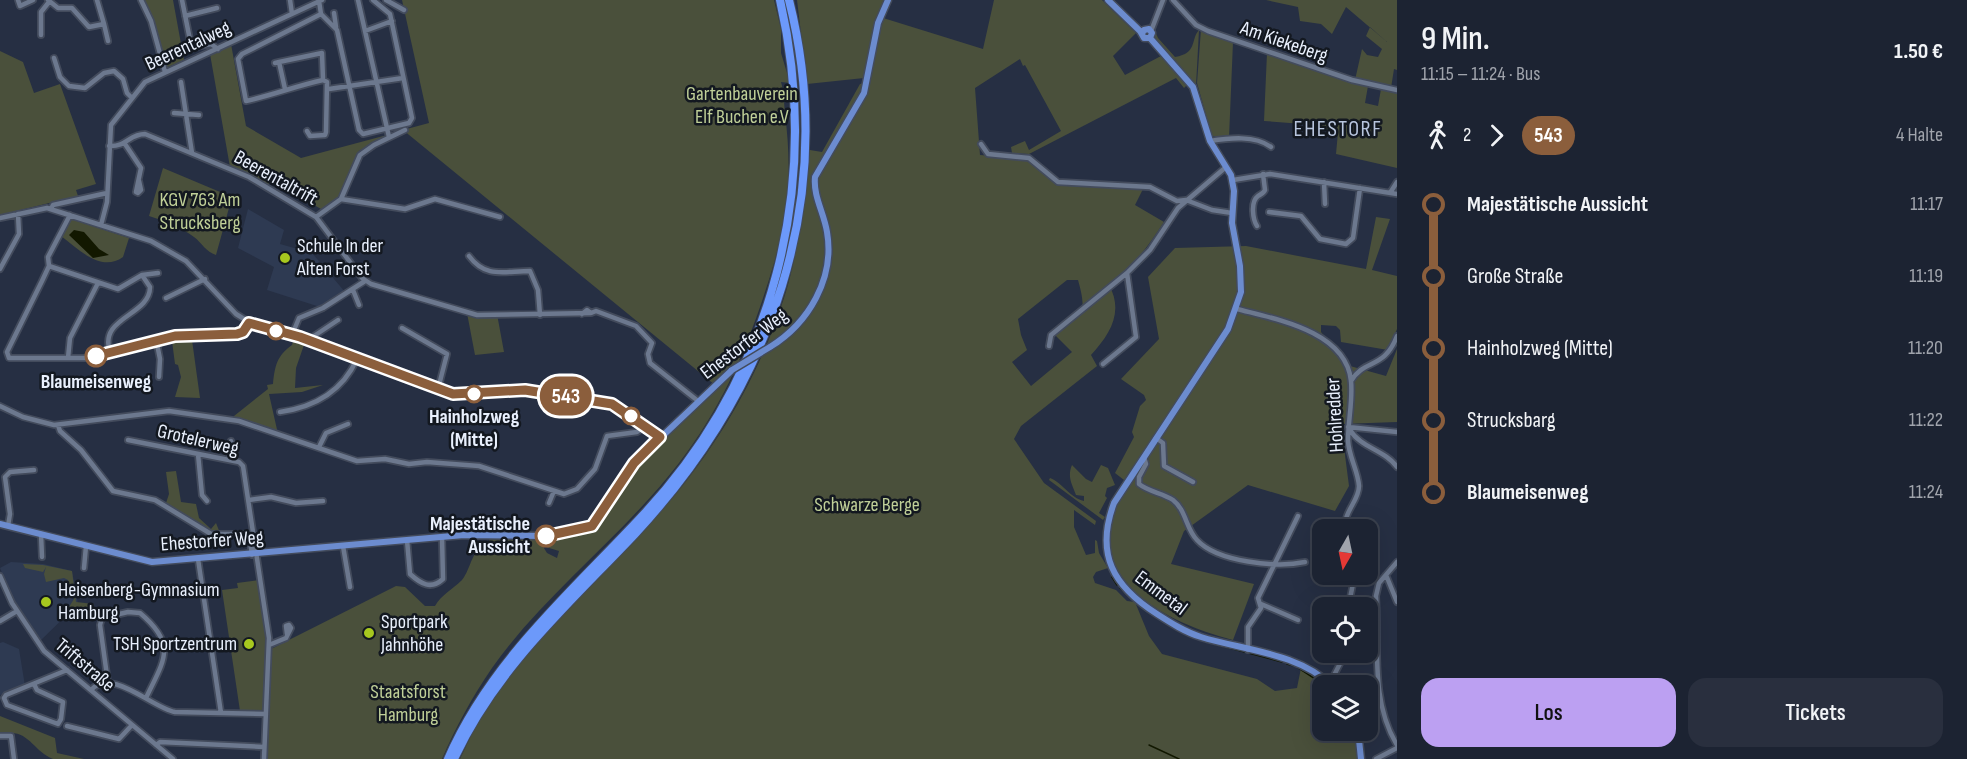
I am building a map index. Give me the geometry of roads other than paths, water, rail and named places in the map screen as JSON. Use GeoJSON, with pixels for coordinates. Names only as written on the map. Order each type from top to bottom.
{"type":"FeatureCollection","features":[{"type":"Feature","properties":{"kind":"highway"},"geometry":{"type":"LineString","coordinates":[[448,759],[480,697],[505,662],[542,620],[646,512],[690,458],[721,411],[750,354],[778,271],[795,177],[794,83],[780,0]]}},
{"type":"Feature","properties":{"kind":"highway"},"geometry":{"type":"LineString","coordinates":[[454,759],[486,700],[524,650],[634,534],[686,474],[720,426],[756,358],[786,273],[802,183],[803,93],[799,50],[789,0]]}},
{"type":"Feature","properties":{"kind":"main road","name":"Ehestorfer Weg"},"geometry":{"type":"LineString","coordinates":[[0,524],[146,562],[255,555],[477,534],[543,536],[589,528],[634,463],[660,437],[732,370],[787,336],[805,317],[824,275],[828,238],[815,189],[817,171],[857,106],[867,81],[878,23],[888,0]]}},
{"type":"Feature","properties":{"kind":"main road"},"geometry":{"type":"LineString","coordinates":[[1108,0],[1130,22],[1147,32],[1193,87],[1210,141],[1227,166],[1233,180]]}},
{"type":"Feature","properties":{"kind":"main road","name":"Emmetal"},"geometry":{"type":"LineString","coordinates":[[1233,180],[1232,213],[1241,274],[1237,309],[1228,329],[1118,496],[1108,520],[1106,549],[1115,575],[1135,599],[1178,627],[1202,637],[1300,665],[1316,675]]}},
{"type":"Feature","properties":{"kind":"main road"},"geometry":{"type":"LineString","coordinates":[[1359,741],[1361,759]]}},
{"type":"Feature","properties":{"kind":"street"},"geometry":{"type":"LineString","coordinates":[[18,0],[20,6],[33,0]]}},
{"type":"Feature","properties":{"kind":"street"},"geometry":{"type":"LineString","coordinates":[[97,0],[108,41]]}},
{"type":"Feature","properties":{"kind":"street"},"geometry":{"type":"LineString","coordinates":[[141,0],[151,21],[165,72]]}},
{"type":"Feature","properties":{"kind":"street"},"geometry":{"type":"LineString","coordinates":[[182,0],[191,46],[211,44],[218,49]]}},
{"type":"Feature","properties":{"kind":"street"},"geometry":{"type":"LineString","coordinates":[[290,0],[292,14]]}},
{"type":"Feature","properties":{"kind":"street"},"geometry":{"type":"LineString","coordinates":[[358,0],[389,137]]}},
{"type":"Feature","properties":{"kind":"street"},"geometry":{"type":"LineString","coordinates":[[334,13],[359,130],[363,134],[412,122],[392,21],[388,12],[373,0]]}},
{"type":"Feature","properties":{"kind":"street"},"geometry":{"type":"LineString","coordinates":[[387,0],[404,10]]}},
{"type":"Feature","properties":{"kind":"street"},"geometry":{"type":"LineString","coordinates":[[1147,32],[1163,0]]}},
{"type":"Feature","properties":{"kind":"street","name":"Am Kiekeberg"},"geometry":{"type":"LineString","coordinates":[[1173,0],[1196,25],[1208,31],[1352,80],[1397,90]]}},
{"type":"Feature","properties":{"kind":"street"},"geometry":{"type":"LineString","coordinates":[[41,35],[41,12],[49,1],[58,8],[72,8],[89,27],[104,24]]}},
{"type":"Feature","properties":{"kind":"street"},"geometry":{"type":"LineString","coordinates":[[320,1],[321,14],[337,30]]}},
{"type":"Feature","properties":{"kind":"street","name":"Beerentalweg"},"geometry":{"type":"LineString","coordinates":[[101,225],[107,193],[111,125],[145,82],[320,1]]}},
{"type":"Feature","properties":{"kind":"street"},"geometry":{"type":"LineString","coordinates":[[185,16],[217,8]]}},
{"type":"Feature","properties":{"kind":"street"},"geometry":{"type":"LineString","coordinates":[[321,14],[240,55],[238,62],[246,101],[323,80]]}},
{"type":"Feature","properties":{"kind":"street"},"geometry":{"type":"LineString","coordinates":[[365,31],[392,21]]}},
{"type":"Feature","properties":{"kind":"street"},"geometry":{"type":"LineString","coordinates":[[285,89],[277,63],[322,52],[323,80],[327,82],[329,89],[325,135],[310,136],[307,131]]}},
{"type":"Feature","properties":{"kind":"street"},"geometry":{"type":"LineString","coordinates":[[54,58],[61,79],[69,86],[83,88],[104,73],[116,72],[123,78],[127,93],[132,98]]}},
{"type":"Feature","properties":{"kind":"street"},"geometry":{"type":"LineString","coordinates":[[329,89],[403,78]]}},
{"type":"Feature","properties":{"kind":"street"},"geometry":{"type":"LineString","coordinates":[[181,82],[192,153]]}},
{"type":"Feature","properties":{"kind":"street"},"geometry":{"type":"LineString","coordinates":[[174,113],[199,115]]}},
{"type":"Feature","properties":{"kind":"street"},"geometry":{"type":"LineString","coordinates":[[316,217],[341,199],[360,155],[405,130]]}},
{"type":"Feature","properties":{"kind":"street","name":"Beerentaltrift"},"geometry":{"type":"LineString","coordinates":[[109,146],[125,144],[136,135],[145,134],[252,178],[316,217],[365,281]]}},
{"type":"Feature","properties":{"kind":"street"},"geometry":{"type":"LineString","coordinates":[[1210,141],[1247,139],[1272,147]]}},
{"type":"Feature","properties":{"kind":"street"},"geometry":{"type":"LineString","coordinates":[[125,144],[141,165],[139,181]]}},
{"type":"Feature","properties":{"kind":"street"},"geometry":{"type":"LineString","coordinates":[[981,144],[988,154],[1029,158],[1058,182],[1150,187],[1177,201],[1186,200],[1212,210],[1232,213]]}},
{"type":"Feature","properties":{"kind":"street"},"geometry":{"type":"LineString","coordinates":[[1049,346],[1052,335],[1127,273],[1150,250],[1178,208],[1227,166]]}},
{"type":"Feature","properties":{"kind":"street"},"geometry":{"type":"LineString","coordinates":[[1233,180],[1263,174],[1397,194]]}},
{"type":"Feature","properties":{"kind":"street"},"geometry":{"type":"LineString","coordinates":[[1257,226],[1253,209],[1256,198],[1266,190],[1263,174]]}},
{"type":"Feature","properties":{"kind":"street"},"geometry":{"type":"LineString","coordinates":[[1324,182],[1325,204]]}},
{"type":"Feature","properties":{"kind":"street"},"geometry":{"type":"LineString","coordinates":[[1390,193],[1397,182]]}},
{"type":"Feature","properties":{"kind":"street"},"geometry":{"type":"LineString","coordinates":[[1269,212],[1301,216],[1320,239],[1346,244],[1353,238],[1360,188]]}},
{"type":"Feature","properties":{"kind":"street"},"geometry":{"type":"LineString","coordinates":[[51,209],[53,205],[65,201],[107,193]]}},
{"type":"Feature","properties":{"kind":"street"},"geometry":{"type":"LineString","coordinates":[[341,199],[405,209],[435,199],[500,217]]}},
{"type":"Feature","properties":{"kind":"street"},"geometry":{"type":"LineString","coordinates":[[0,218],[43,208],[101,225],[167,248],[186,261],[236,314],[249,323],[308,340],[438,389],[460,395],[525,390],[606,402],[617,406],[660,437]]}},
{"type":"Feature","properties":{"kind":"street"},"geometry":{"type":"LineString","coordinates":[[0,269],[20,234],[18,214]]}},
{"type":"Feature","properties":{"kind":"street"},"geometry":{"type":"LineString","coordinates":[[70,215],[48,257],[49,266],[5,352],[88,358],[156,339],[194,334],[235,335],[243,332],[249,323]]}},
{"type":"Feature","properties":{"kind":"street"},"geometry":{"type":"LineString","coordinates":[[469,256],[486,271],[499,274],[530,271],[538,290],[540,315]]}},
{"type":"Feature","properties":{"kind":"street"},"geometry":{"type":"LineString","coordinates":[[49,266],[118,290],[142,275],[158,273]]}},
{"type":"Feature","properties":{"kind":"street"},"geometry":{"type":"LineString","coordinates":[[1103,364],[1137,337],[1127,273]]}},
{"type":"Feature","properties":{"kind":"street"},"geometry":{"type":"LineString","coordinates":[[110,352],[107,339],[109,333],[116,323],[148,296],[150,287],[142,275]]}},
{"type":"Feature","properties":{"kind":"street"},"geometry":{"type":"LineString","coordinates":[[165,298],[205,279]]}},
{"type":"Feature","properties":{"kind":"street"},"geometry":{"type":"LineString","coordinates":[[292,335],[299,318],[323,308],[365,281],[477,315],[582,315],[588,310],[591,313],[596,311],[639,329],[652,343],[648,354],[650,363],[698,401]]}},
{"type":"Feature","properties":{"kind":"street"},"geometry":{"type":"LineString","coordinates":[[68,358],[69,338],[98,283]]}},
{"type":"Feature","properties":{"kind":"street"},"geometry":{"type":"LineString","coordinates":[[353,290],[359,305]]}},
{"type":"Feature","properties":{"kind":"street"},"geometry":{"type":"LineString","coordinates":[[1237,309],[1301,326],[1319,335],[1347,366],[1357,371]]}},
{"type":"Feature","properties":{"kind":"street"},"geometry":{"type":"LineString","coordinates":[[308,340],[338,320]]}},
{"type":"Feature","properties":{"kind":"street"},"geometry":{"type":"LineString","coordinates":[[402,328],[447,354],[438,389]]}},
{"type":"Feature","properties":{"kind":"street"},"geometry":{"type":"LineString","coordinates":[[1351,381],[1357,371],[1387,356],[1397,336]]}},
{"type":"Feature","properties":{"kind":"street"},"geometry":{"type":"LineString","coordinates":[[156,339],[160,359],[159,377]]}},
{"type":"Feature","properties":{"kind":"street"},"geometry":{"type":"LineString","coordinates":[[279,412],[318,403],[349,377],[357,359]]}},
{"type":"Feature","properties":{"kind":"street","name":"Hohlredder"},"geometry":{"type":"LineString","coordinates":[[1346,519],[1359,485],[1349,450],[1351,381],[1347,366]]}},
{"type":"Feature","properties":{"kind":"street"},"geometry":{"type":"LineString","coordinates":[[0,406],[32,420],[58,425],[177,411],[241,421],[359,462],[385,459],[406,464],[427,462],[483,466],[568,494],[581,485],[597,466],[607,436],[639,431],[645,426]]}},
{"type":"Feature","properties":{"kind":"street"},"geometry":{"type":"LineString","coordinates":[[319,447],[326,432],[348,424]]}},
{"type":"Feature","properties":{"kind":"street"},"geometry":{"type":"LineString","coordinates":[[58,425],[113,491],[155,500],[211,534],[244,534],[250,541],[255,555]]}},
{"type":"Feature","properties":{"kind":"street"},"geometry":{"type":"LineString","coordinates":[[1348,427],[1397,432]]}},
{"type":"Feature","properties":{"kind":"street"},"geometry":{"type":"LineString","coordinates":[[1348,427],[1360,442],[1389,457],[1397,467]]}},
{"type":"Feature","properties":{"kind":"street"},"geometry":{"type":"LineString","coordinates":[[1156,438],[1163,443],[1164,466],[1192,482]]}},
{"type":"Feature","properties":{"kind":"street","name":"Grotelerweg"},"geometry":{"type":"LineString","coordinates":[[128,440],[234,460],[243,466],[269,645],[264,759]]}},
{"type":"Feature","properties":{"kind":"street"},"geometry":{"type":"LineString","coordinates":[[231,441],[234,460]]}},
{"type":"Feature","properties":{"kind":"street"},"geometry":{"type":"LineString","coordinates":[[198,454],[202,495],[207,501]]}},
{"type":"Feature","properties":{"kind":"street"},"geometry":{"type":"LineString","coordinates":[[1144,457],[1146,464],[1139,477],[1139,484],[1173,501],[1197,541],[1225,556],[1277,564],[1305,562]]}},
{"type":"Feature","properties":{"kind":"street"},"geometry":{"type":"LineString","coordinates":[[8,526],[10,514],[5,477],[10,472],[34,470]]}},
{"type":"Feature","properties":{"kind":"street"},"geometry":{"type":"LineString","coordinates":[[549,503],[554,491]]}},
{"type":"Feature","properties":{"kind":"street"},"geometry":{"type":"LineString","coordinates":[[249,500],[271,496],[296,503],[323,501]]}},
{"type":"Feature","properties":{"kind":"street"},"geometry":{"type":"LineString","coordinates":[[1298,516],[1277,564],[1258,598],[1261,604],[1298,620]]}},
{"type":"Feature","properties":{"kind":"street"},"geometry":{"type":"LineString","coordinates":[[40,534],[42,557]]}},
{"type":"Feature","properties":{"kind":"street"},"geometry":{"type":"LineString","coordinates":[[407,540],[410,574],[431,586],[443,579],[442,537]]}},
{"type":"Feature","properties":{"kind":"street"},"geometry":{"type":"LineString","coordinates":[[84,568],[86,546]]}},
{"type":"Feature","properties":{"kind":"street"},"geometry":{"type":"LineString","coordinates":[[343,546],[350,587]]}},
{"type":"Feature","properties":{"kind":"street"},"geometry":{"type":"LineString","coordinates":[[198,559],[221,713]]}},
{"type":"Feature","properties":{"kind":"street"},"geometry":{"type":"LineString","coordinates":[[1376,759],[1397,746],[1386,723],[1378,673],[1377,590],[1386,574],[1397,562]]}},
{"type":"Feature","properties":{"kind":"street"},"geometry":{"type":"LineString","coordinates":[[1386,574],[1397,602]]}},
{"type":"Feature","properties":{"kind":"street","name":"Triftstraße"},"geometry":{"type":"LineString","coordinates":[[0,576],[17,611],[44,651],[173,759]]}},
{"type":"Feature","properties":{"kind":"street"},"geometry":{"type":"LineString","coordinates":[[1248,650],[1248,627],[1258,614],[1261,604]]}},
{"type":"Feature","properties":{"kind":"street"},"geometry":{"type":"LineString","coordinates":[[0,621],[17,611]]}},
{"type":"Feature","properties":{"kind":"street"},"geometry":{"type":"LineString","coordinates":[[108,683],[100,625],[102,618],[128,612],[140,613],[163,638],[166,650],[146,698]]}},
{"type":"Feature","properties":{"kind":"street"},"geometry":{"type":"LineString","coordinates":[[269,645],[280,642],[287,634]]}},
{"type":"Feature","properties":{"kind":"street"},"geometry":{"type":"LineString","coordinates":[[34,684],[37,690],[63,702],[59,723],[51,723],[7,705],[4,702],[4,696],[67,670]]}},
{"type":"Feature","properties":{"kind":"street"},"geometry":{"type":"LineString","coordinates":[[91,690],[97,684],[108,683],[146,698],[166,711],[266,714]]}},
{"type":"Feature","properties":{"kind":"street"},"geometry":{"type":"LineString","coordinates":[[67,726],[120,739],[132,725]]}},
{"type":"Feature","properties":{"kind":"street"},"geometry":{"type":"LineString","coordinates":[[0,736],[11,736],[14,759]]}},
{"type":"Feature","properties":{"kind":"street"},"geometry":{"type":"LineString","coordinates":[[156,745],[160,742],[264,747]]}},
{"type":"Feature","properties":{"kind":"waterway"},"geometry":{"type":"LineString","coordinates":[[1112,577],[1117,585]]}},
{"type":"Feature","properties":{"kind":"waterway"},"geometry":{"type":"LineString","coordinates":[[1120,588],[1131,598]]}},
{"type":"Feature","properties":{"kind":"waterway"},"geometry":{"type":"LineString","coordinates":[[1203,641],[1282,662]]}},
{"type":"Feature","properties":{"kind":"waterway"},"geometry":{"type":"LineString","coordinates":[[1287,664],[1294,666]]}},
{"type":"Feature","properties":{"kind":"waterway"},"geometry":{"type":"LineString","coordinates":[[1297,667],[1312,677]]}},
{"type":"Feature","properties":{"kind":"waterway"},"geometry":{"type":"LineString","coordinates":[[1149,745],[1179,759]]}},
{"type":"Feature","properties":{"kind":"place","name":"Schule In der Alten Forst"},"geometry":{"type":"Point","coordinates":[285,258]}},
{"type":"Feature","properties":{"kind":"place","name":"Blaumeisenweg"},"geometry":{"type":"Point","coordinates":[96,356]}},
{"type":"Feature","properties":{"kind":"place","name":"Hainholzweg (Mitte)"},"geometry":{"type":"Point","coordinates":[474,394]}},
{"type":"Feature","properties":{"kind":"place","name":"Majestätische Aussicht"},"geometry":{"type":"Point","coordinates":[546,536]}},
{"type":"Feature","properties":{"kind":"place","name":"Heisenberg-Gymnasium Hamburg"},"geometry":{"type":"Point","coordinates":[46,602]}},
{"type":"Feature","properties":{"kind":"place","name":"Sportpark Jahnhöhe"},"geometry":{"type":"Point","coordinates":[369,633]}},
{"type":"Feature","properties":{"kind":"place","name":"TSH Sportzentrum"},"geometry":{"type":"Point","coordinates":[249,644]}},
{"type":"Feature","properties":{"kind":"district","name":"EHESTORF"},"geometry":{"type":"Point","coordinates":[1338,129]}},
{"type":"Feature","properties":{"kind":"park label","name":"Gartenbauverein Elf Buchen e.V"},"geometry":{"type":"Point","coordinates":[742,106]}},
{"type":"Feature","properties":{"kind":"park label","name":"KGV 763 Am Strucksberg"},"geometry":{"type":"Point","coordinates":[200,212]}},
{"type":"Feature","properties":{"kind":"park label","name":"Schwarze Berge"},"geometry":{"type":"Point","coordinates":[867,505]}},
{"type":"Feature","properties":{"kind":"park label","name":"Staatsforst Hamburg"},"geometry":{"type":"Point","coordinates":[408,704]}}]}
